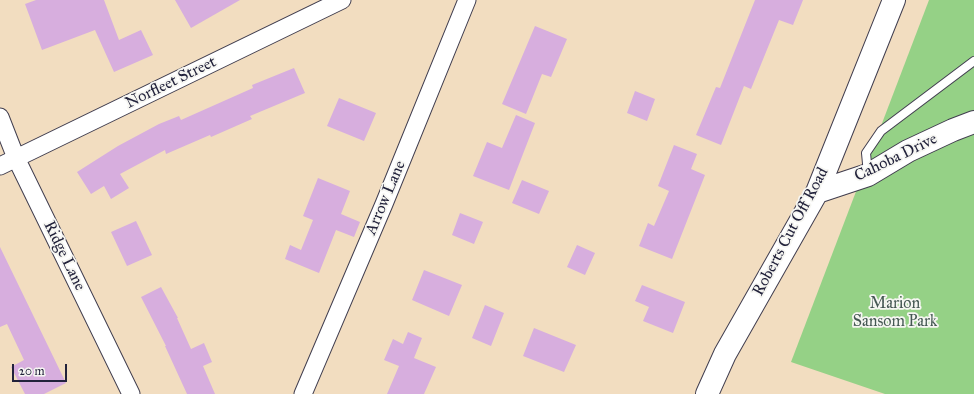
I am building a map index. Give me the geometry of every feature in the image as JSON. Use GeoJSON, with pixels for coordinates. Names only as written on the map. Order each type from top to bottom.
{"type":"FeatureCollection","features":[{"type":"Feature","properties":{"kind":"street","name":"Norfleet Street"},"geometry":{"type":"LineString","coordinates":[[0,166],[342,0]]}},
{"type":"Feature","properties":{"kind":"street","name":"Arrow Lane"},"geometry":{"type":"LineString","coordinates":[[303,394],[384,204],[467,0]]}},
{"type":"Feature","properties":{"kind":"street","name":"Roberts Cut Off Road"},"geometry":{"type":"LineString","coordinates":[[707,394],[732,342],[816,192],[894,0]]}},
{"type":"Feature","properties":{"kind":"street","name":"Ridge Lane"},"geometry":{"type":"LineString","coordinates":[[0,117],[16,158],[131,394]]}},
{"type":"Feature","properties":{"kind":"street","name":"Cahoba Drive"},"geometry":{"type":"LineString","coordinates":[[816,192],[868,175],[908,151],[974,122]]}},
{"type":"Feature","properties":{"kind":"lane"},"geometry":{"type":"LineString","coordinates":[[868,175],[866,153],[881,131],[974,61]]}},
{"type":"Feature","properties":{"kind":"green space","name":"Marion Sansom Park"},"geometry":{"type":"Polygon","coordinates":[[[929,0],[974,0],[974,394],[885,394],[791,362],[929,0]]]}},
{"type":"Feature","properties":{"kind":"building"},"geometry":{"type":"Polygon","coordinates":[[[36,0],[104,0],[119,40],[141,30],[153,55],[114,72],[95,30],[42,50],[25,4],[36,0]]]}},
{"type":"Feature","properties":{"kind":"building"},"geometry":{"type":"Polygon","coordinates":[[[175,0],[240,0],[191,28],[175,0]]]}},
{"type":"Feature","properties":{"kind":"building"},"geometry":{"type":"Polygon","coordinates":[[[755,0],[803,0],[793,25],[779,20],[751,89],[744,86],[721,145],[696,135],[716,87],[720,88],[755,0]]]}},
{"type":"Feature","properties":{"kind":"building"},"geometry":{"type":"Polygon","coordinates":[[[535,26],[567,39],[551,77],[542,74],[526,114],[502,104],[535,26]]]}},
{"type":"Feature","properties":{"kind":"building"},"geometry":{"type":"Polygon","coordinates":[[[294,68],[305,93],[250,116],[252,119],[211,137],[210,135],[166,154],[165,150],[120,174],[129,188],[111,199],[104,186],[91,194],[77,172],[118,146],[159,124],[179,116],[181,120],[253,88],[252,85],[294,68]]]}},
{"type":"Feature","properties":{"kind":"building"},"geometry":{"type":"Polygon","coordinates":[[[635,91],[655,99],[647,121],[627,113],[635,91]]]}},
{"type":"Feature","properties":{"kind":"building"},"geometry":{"type":"Polygon","coordinates":[[[339,98],[376,113],[364,141],[327,126],[339,98]]]}},
{"type":"Feature","properties":{"kind":"building"},"geometry":{"type":"Polygon","coordinates":[[[516,115],[535,123],[509,190],[473,176],[487,142],[502,148],[516,115]]]}},
{"type":"Feature","properties":{"kind":"building"},"geometry":{"type":"Polygon","coordinates":[[[674,145],[697,154],[691,169],[705,175],[672,259],[639,246],[648,223],[654,226],[669,191],[658,186],[674,145]]]}},
{"type":"Feature","properties":{"kind":"building"},"geometry":{"type":"Polygon","coordinates":[[[318,178],[350,191],[341,214],[360,222],[354,237],[336,230],[319,273],[285,259],[290,245],[301,250],[313,220],[303,216],[318,178]]]}},
{"type":"Feature","properties":{"kind":"building"},"geometry":{"type":"Polygon","coordinates":[[[522,180],[549,191],[539,214],[512,203],[522,180]]]}},
{"type":"Feature","properties":{"kind":"building"},"geometry":{"type":"Polygon","coordinates":[[[460,213],[483,222],[474,244],[452,235],[460,213]]]}},
{"type":"Feature","properties":{"kind":"building"},"geometry":{"type":"Polygon","coordinates":[[[136,221],[152,255],[127,266],[111,232],[136,221]]]}},
{"type":"Feature","properties":{"kind":"building"},"geometry":{"type":"Polygon","coordinates":[[[577,245],[595,253],[585,275],[567,267],[577,245]]]}},
{"type":"Feature","properties":{"kind":"building"},"geometry":{"type":"Polygon","coordinates":[[[0,247],[66,383],[44,394],[25,394],[11,367],[24,360],[7,324],[0,327],[0,247]]]}},
{"type":"Feature","properties":{"kind":"building"},"geometry":{"type":"Polygon","coordinates":[[[424,270],[462,285],[449,316],[412,300],[424,270]]]}},
{"type":"Feature","properties":{"kind":"building"},"geometry":{"type":"Polygon","coordinates":[[[642,285],[685,302],[673,333],[643,321],[649,307],[635,301],[642,285]]]}},
{"type":"Feature","properties":{"kind":"building"},"geometry":{"type":"Polygon","coordinates":[[[161,287],[178,318],[191,349],[204,343],[212,362],[203,366],[215,394],[187,394],[166,346],[141,297],[161,287]]]}},
{"type":"Feature","properties":{"kind":"building"},"geometry":{"type":"Polygon","coordinates":[[[485,305],[504,313],[491,346],[472,338],[485,305]]]}},
{"type":"Feature","properties":{"kind":"building"},"geometry":{"type":"Polygon","coordinates":[[[534,328],[576,345],[564,372],[523,356],[534,328]]]}},
{"type":"Feature","properties":{"kind":"building"},"geometry":{"type":"Polygon","coordinates":[[[408,332],[422,338],[414,358],[436,367],[424,394],[387,394],[399,366],[384,360],[393,339],[403,344],[408,332]]]}}]}
